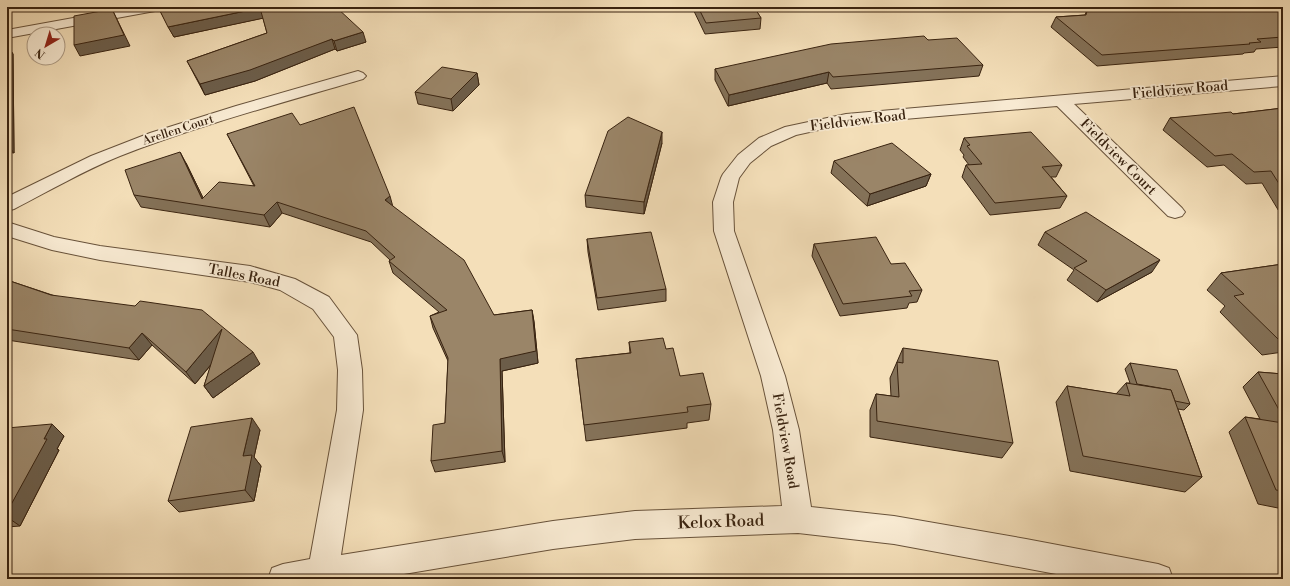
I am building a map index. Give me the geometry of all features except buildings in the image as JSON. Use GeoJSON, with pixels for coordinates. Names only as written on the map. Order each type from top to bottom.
{"type":"FeatureCollection","features":[{"type":"Feature","properties":{"kind":"street"},"geometry":{"type":"LineString","coordinates":[[7,34],[155,7]]}},
{"type":"Feature","properties":{"kind":"street","name":"Arellen Court"},"geometry":{"type":"LineString","coordinates":[[7,205],[126,147],[358,76]]}},
{"type":"Feature","properties":{"kind":"street","name":"Fieldview Road"},"geometry":{"type":"LineString","coordinates":[[798,519],[786,430],[773,376],[724,232],[723,202],[730,178],[744,159],[765,142],[791,131],[846,120],[1283,81]]}},
{"type":"Feature","properties":{"kind":"street","name":"Fieldview Court"},"geometry":{"type":"LineString","coordinates":[[1062,101],[1175,212]]}},
{"type":"Feature","properties":{"kind":"street","name":"Talles Road"},"geometry":{"type":"LineString","coordinates":[[7,229],[52,243],[100,253],[250,274],[287,284],[321,303],[345,335],[350,370],[350,410],[323,572]]}},
{"type":"Feature","properties":{"kind":"street","name":"Kelox Road"},"geometry":{"type":"LineString","coordinates":[[283,579],[553,535],[635,525],[798,519],[894,530],[1026,552],[1158,579]]}}]}
